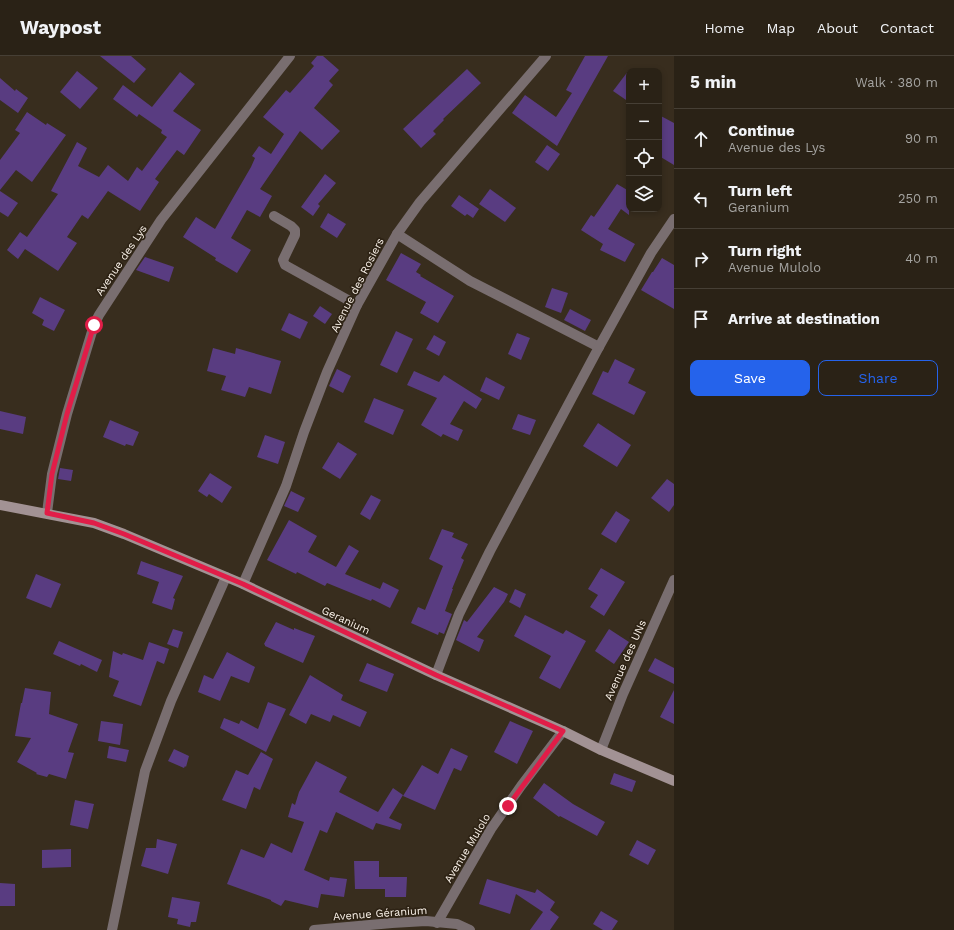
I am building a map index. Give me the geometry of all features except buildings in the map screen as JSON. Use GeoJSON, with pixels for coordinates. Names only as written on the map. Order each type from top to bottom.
{"type":"FeatureCollection","features":[{"type":"Feature","properties":{"kind":"street","name":"Avenue des Lys"},"geometry":{"type":"LineString","coordinates":[[47,513],[52,474],[67,414],[94,325],[99,315],[161,220],[290,56]]}},
{"type":"Feature","properties":{"kind":"street","name":"Avenue des Rosiers"},"geometry":{"type":"LineString","coordinates":[[243,584],[284,491],[304,432],[327,372],[357,305],[397,234],[420,202],[546,56]]}},
{"type":"Feature","properties":{"kind":"street"},"geometry":{"type":"LineString","coordinates":[[274,216],[295,230],[295,235],[284,260],[285,265],[357,305]]}},
{"type":"Feature","properties":{"kind":"street"},"geometry":{"type":"LineString","coordinates":[[436,675],[462,607],[490,551],[599,346],[651,253],[674,219]]}},
{"type":"Feature","properties":{"kind":"street"},"geometry":{"type":"LineString","coordinates":[[397,234],[470,281],[599,346]]}},
{"type":"Feature","properties":{"kind":"street","name":"Geranium"},"geometry":{"type":"LineString","coordinates":[[0,505],[94,523],[124,534],[243,584],[436,675],[563,731],[601,750],[674,781]]}},
{"type":"Feature","properties":{"kind":"street"},"geometry":{"type":"LineString","coordinates":[[112,930],[145,771],[171,700],[226,577]]}},
{"type":"Feature","properties":{"kind":"street","name":"Avenue des UNs"},"geometry":{"type":"LineString","coordinates":[[601,750],[623,694],[674,580]]}},
{"type":"Feature","properties":{"kind":"street","name":"Avenue Mulolo"},"geometry":{"type":"LineString","coordinates":[[437,922],[491,829],[521,786],[563,731]]}},
{"type":"Feature","properties":{"kind":"street","name":"Avenue Géranium"},"geometry":{"type":"LineString","coordinates":[[314,930],[426,921],[457,924],[470,930]]}},
{"type":"Feature","properties":{"kind":"route"},"geometry":{"type":"LineString","coordinates":[[94,325],[67,414],[52,474],[47,513],[94,523],[243,584],[436,675],[563,731],[521,786],[508,806]]}}]}
